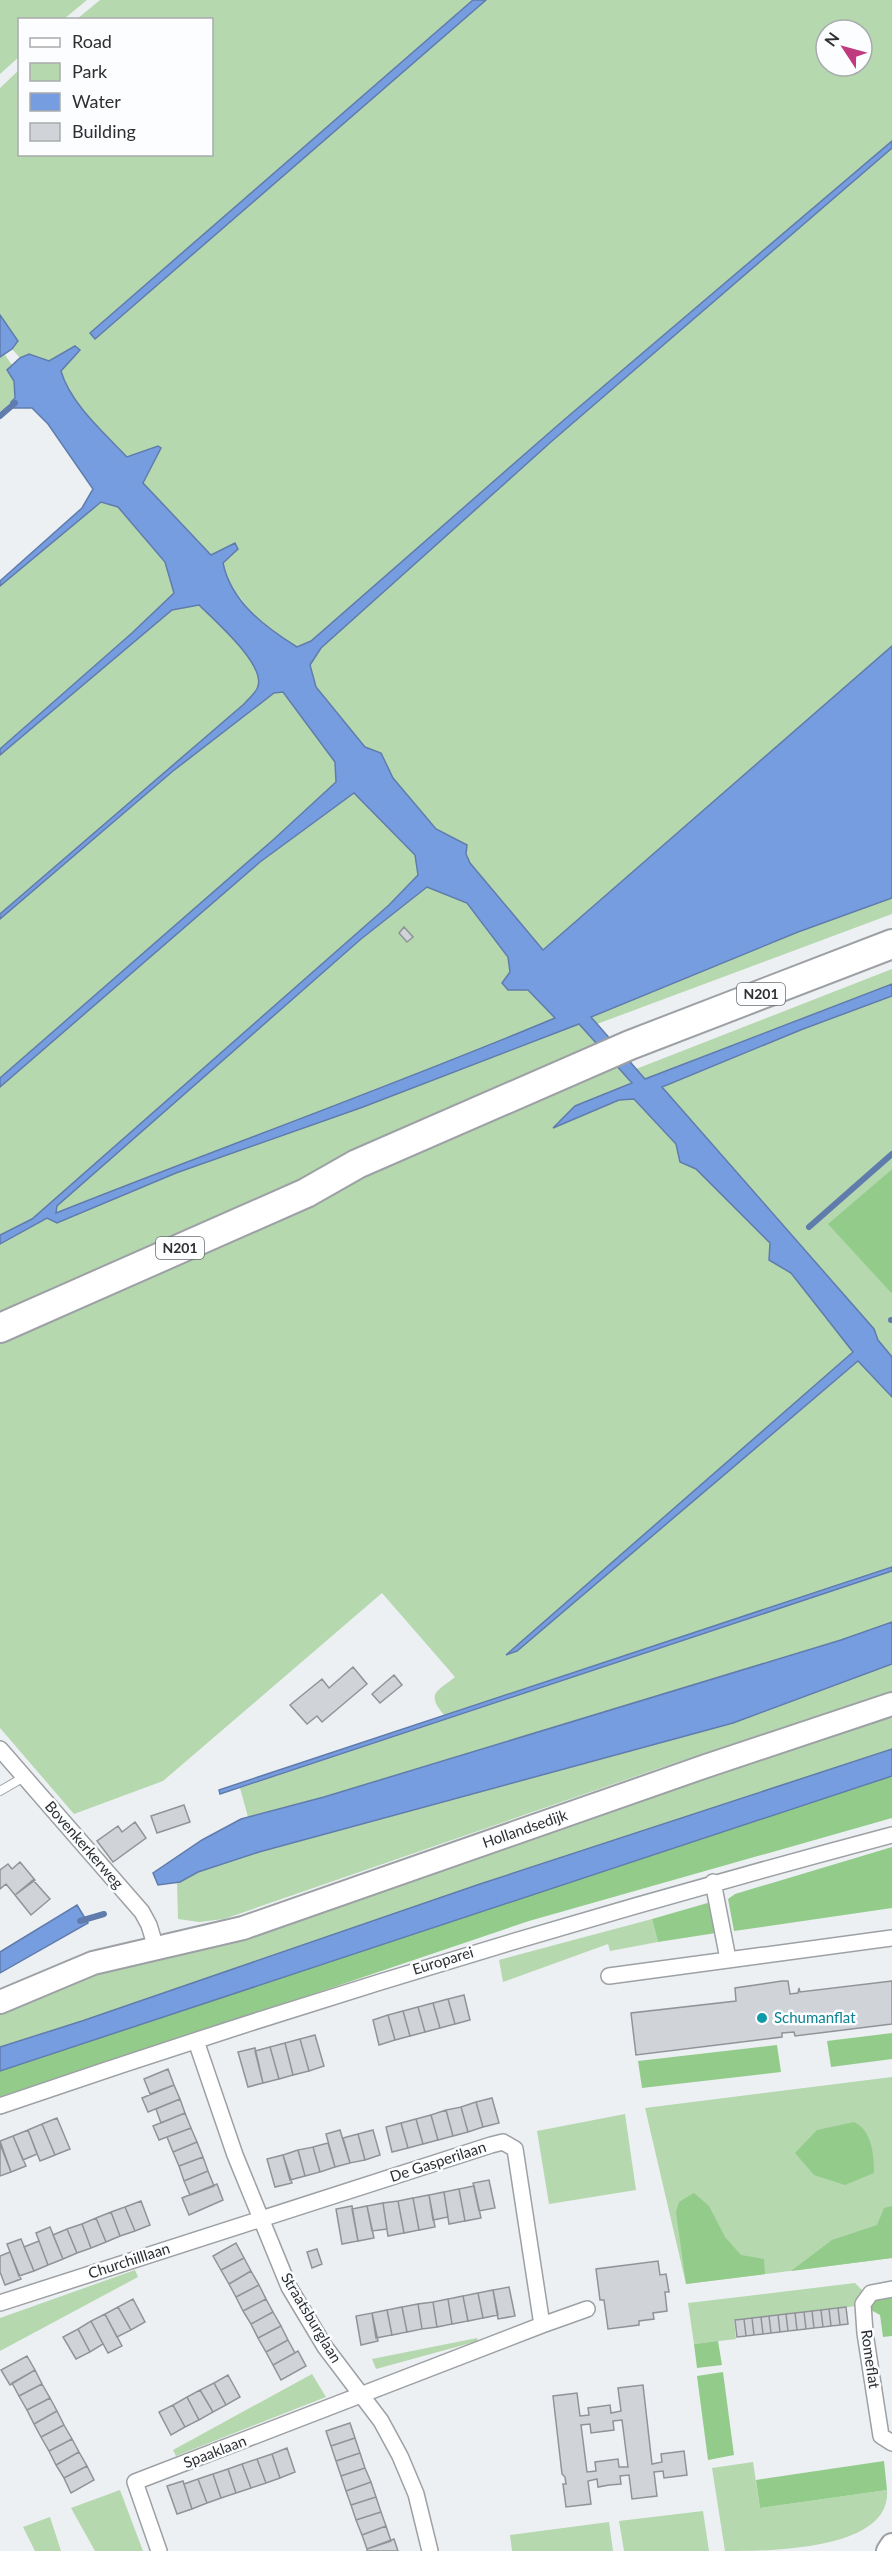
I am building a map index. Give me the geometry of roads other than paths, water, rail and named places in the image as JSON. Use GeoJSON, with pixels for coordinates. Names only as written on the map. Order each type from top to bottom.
{"type":"FeatureCollection","features":[{"type":"Feature","properties":{"kind":"highway","name":"N201"},"geometry":{"type":"LineString","coordinates":[[0,1328],[306,1193],[357,1164],[630,1045],[892,944]]}},
{"type":"Feature","properties":{"kind":"highway","name":"N201"},"geometry":{"type":"LineString","coordinates":[[0,1308],[296,1180],[357,1164]]}},
{"type":"Feature","properties":{"kind":"street","name":"Hollandsedijk"},"geometry":{"type":"LineString","coordinates":[[0,2002],[93,1963],[243,1928],[706,1766],[892,1704]]}},
{"type":"Feature","properties":{"kind":"street","name":"Bovenkerkerweg"},"geometry":{"type":"LineString","coordinates":[[0,1749],[142,1912],[149,1925],[156,1948]]}},
{"type":"Feature","properties":{"kind":"street","name":"Europarei"},"geometry":{"type":"LineString","coordinates":[[0,2106],[413,1970],[713,1882],[892,1835]]}},
{"type":"Feature","properties":{"kind":"street"},"geometry":{"type":"LineString","coordinates":[[713,1882],[728,1959]]}},
{"type":"Feature","properties":{"kind":"street"},"geometry":{"type":"LineString","coordinates":[[609,1976],[892,1938]]}},
{"type":"Feature","properties":{"kind":"street","name":"Straatsburglaan"},"geometry":{"type":"LineString","coordinates":[[196,2042],[213,2095],[259,2218],[289,2287],[325,2347],[381,2421],[400,2456],[416,2494],[430,2551]]}},
{"type":"Feature","properties":{"kind":"street","name":"De Gasperilaan"},"geometry":{"type":"LineString","coordinates":[[259,2218],[503,2142],[515,2150],[542,2325]]}},
{"type":"Feature","properties":{"kind":"street","name":"Churchilllaan"},"geometry":{"type":"LineString","coordinates":[[0,2303],[259,2218]]}},
{"type":"Feature","properties":{"kind":"street","name":"Romeflat"},"geometry":{"type":"LineString","coordinates":[[892,2289],[871,2293],[863,2304],[865,2333],[881,2436],[892,2443]]}},
{"type":"Feature","properties":{"kind":"street"},"geometry":{"type":"LineString","coordinates":[[362,2394],[587,2309]]}},
{"type":"Feature","properties":{"kind":"street","name":"Spaaklaan"},"geometry":{"type":"LineString","coordinates":[[159,2551],[135,2482],[362,2394]]}},
{"type":"Feature","properties":{"kind":"street"},"geometry":{"type":"LineString","coordinates":[[888,2551],[892,2545]]}},
{"type":"Feature","properties":{"kind":"lane"},"geometry":{"type":"LineString","coordinates":[[0,1791],[24,1777]]}},
{"type":"Feature","properties":{"kind":"water"},"geometry":{"type":"Polygon","coordinates":[[[473,0],[486,0],[95,339],[90,333],[473,0]]]}},
{"type":"Feature","properties":{"kind":"water"},"geometry":{"type":"Polygon","coordinates":[[[892,141],[892,148],[552,441],[321,648],[310,665],[316,687],[365,747],[381,753],[393,778],[436,829],[467,845],[466,854],[470,863],[543,950],[892,646],[892,898],[798,932],[591,1017],[645,1079],[892,984],[892,996],[803,1029],[662,1087],[874,1329],[878,1340],[892,1357],[892,1397],[858,1361],[517,1651],[506,1655],[853,1352],[791,1273],[769,1260],[770,1243],[696,1169],[680,1162],[676,1144],[634,1099],[619,1100],[553,1128],[575,1106],[632,1083],[579,1024],[363,1107],[176,1173],[57,1223],[47,1218],[0,1244],[0,1235],[32,1219],[389,905],[418,875],[415,855],[354,793],[260,862],[0,1087],[0,1078],[273,840],[336,782],[335,762],[283,692],[274,693],[173,771],[0,919],[0,914],[244,704],[258,686],[254,666],[246,655],[226,631],[199,605],[172,610],[0,755],[0,749],[174,593],[165,562],[118,507],[101,502],[0,586],[0,581],[82,508],[93,489],[48,424],[32,408],[11,408],[11,402],[15,398],[14,381],[7,370],[20,358],[29,354],[49,361],[75,346],[80,350],[61,371],[65,383],[80,406],[127,457],[158,446],[161,448],[143,483],[211,555],[235,543],[238,549],[223,563],[233,590],[262,622],[297,647],[311,641],[565,419],[892,141]],[[427,887],[361,939],[57,1206],[56,1213],[555,1018],[528,990],[508,990],[502,983],[510,972],[508,957],[467,903],[427,887]]]}},
{"type":"Feature","properties":{"kind":"water"},"geometry":{"type":"Polygon","coordinates":[[[0,315],[18,341],[12,349],[0,357],[0,315]]]}},
{"type":"Feature","properties":{"kind":"water"},"geometry":{"type":"Polygon","coordinates":[[[892,1567],[892,1571],[220,1794],[219,1790],[892,1567]]]}},
{"type":"Feature","properties":{"kind":"water"},"geometry":{"type":"Polygon","coordinates":[[[892,1622],[892,1664],[733,1723],[259,1852],[198,1872],[180,1882],[158,1885],[153,1873],[202,1840],[241,1819],[324,1797],[841,1640],[892,1622]]]}},
{"type":"Feature","properties":{"kind":"water"},"geometry":{"type":"Polygon","coordinates":[[[892,1749],[892,1776],[0,2071],[0,2047],[480,1884],[892,1749]]]}},
{"type":"Feature","properties":{"kind":"water"},"geometry":{"type":"Polygon","coordinates":[[[77,1905],[88,1923],[0,1973],[0,1952],[77,1905]]]}},
{"type":"Feature","properties":{"kind":"waterway"},"geometry":{"type":"LineString","coordinates":[[0,416],[15,403]]}},
{"type":"Feature","properties":{"kind":"waterway"},"geometry":{"type":"LineString","coordinates":[[809,1227],[892,1154]]}},
{"type":"Feature","properties":{"kind":"waterway"},"geometry":{"type":"LineString","coordinates":[[80,1921],[104,1914]]}},
{"type":"Feature","properties":{"kind":"place","name":"Schumanflat"},"geometry":{"type":"Point","coordinates":[762,2018]}}]}
